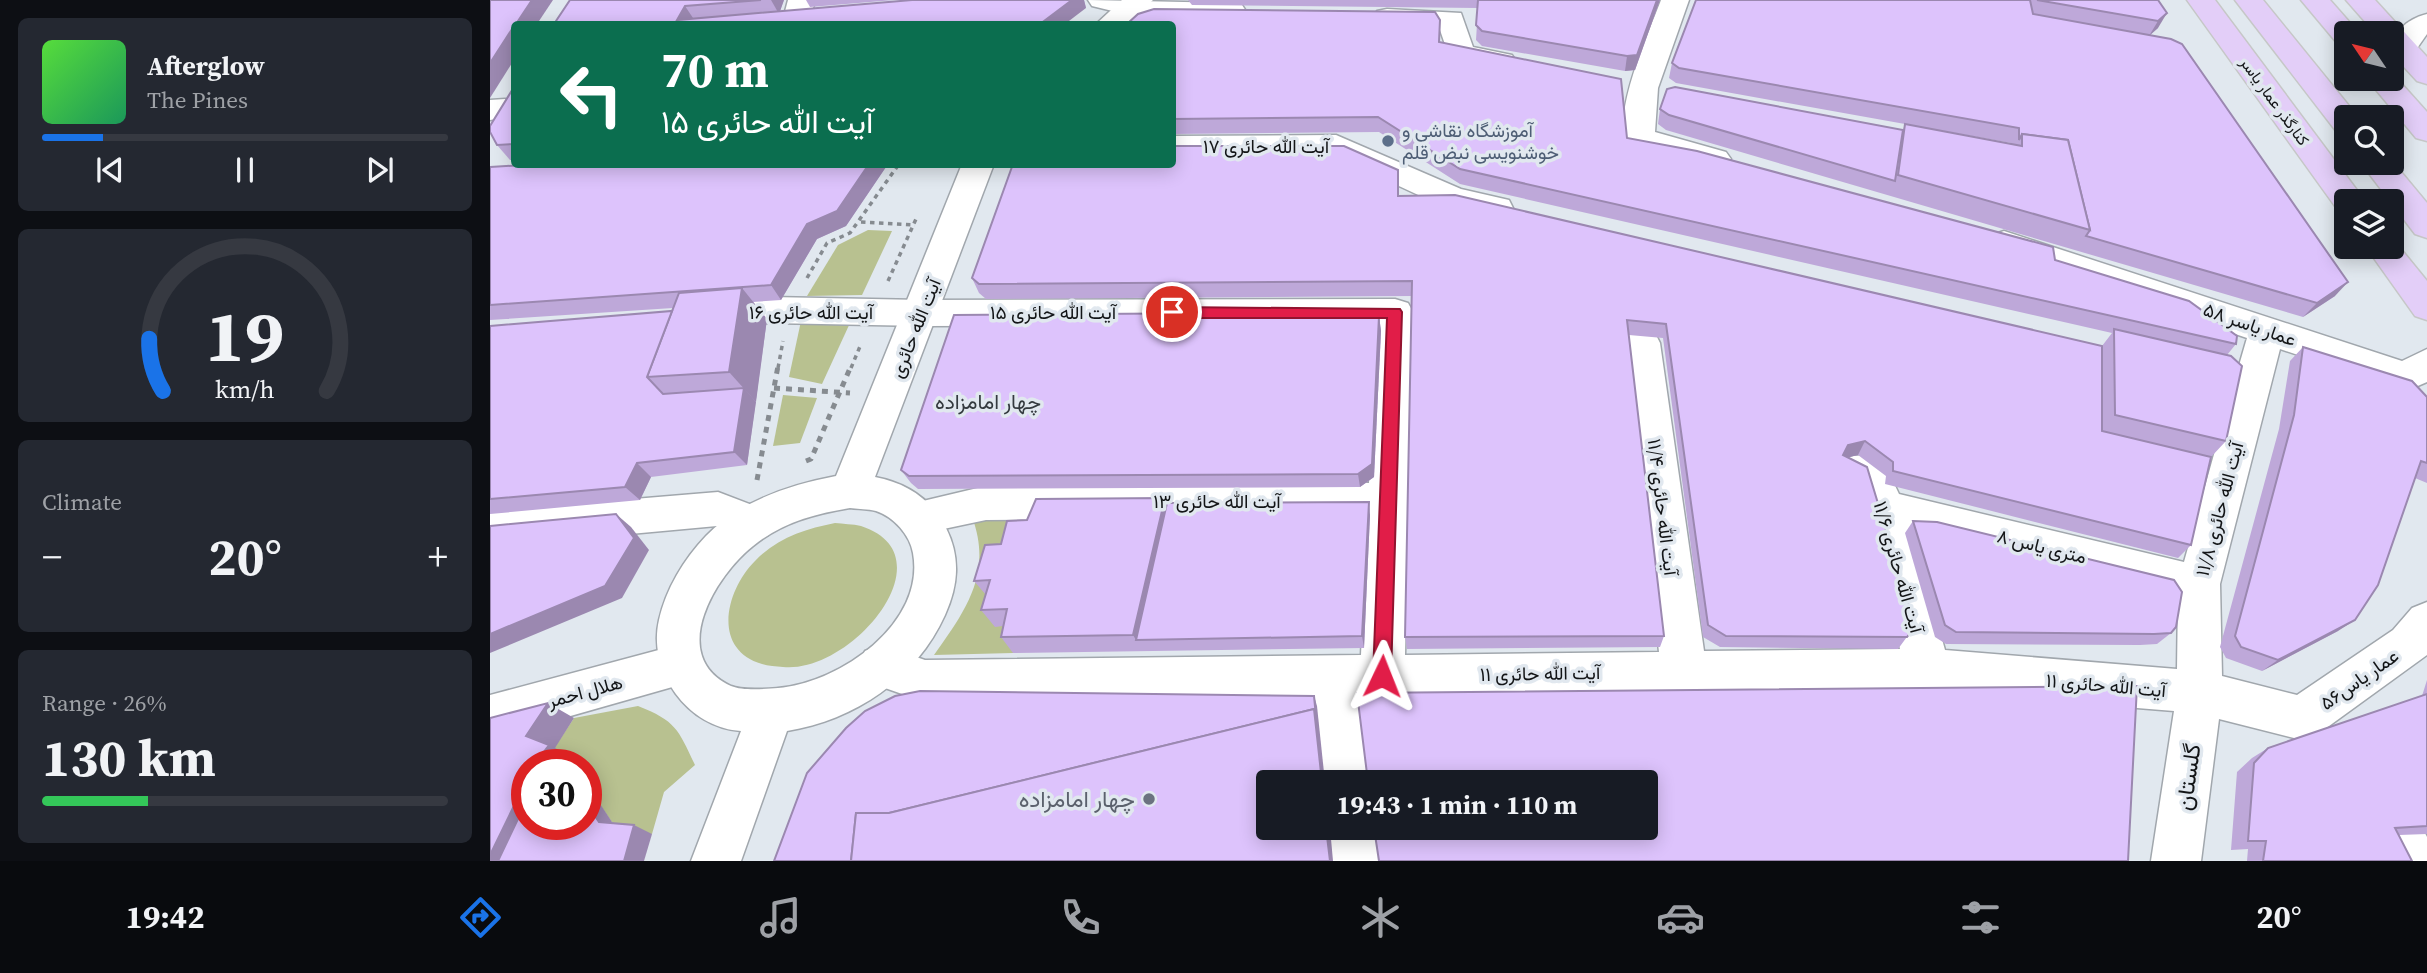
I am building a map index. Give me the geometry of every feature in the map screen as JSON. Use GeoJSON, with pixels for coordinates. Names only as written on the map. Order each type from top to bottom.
{"type":"FeatureCollection","features":[{"type":"Feature","properties":{"kind":"main road","name":"کنارگذر عمار یاسر"},"geometry":{"type":"LineString","coordinates":[[2201,0],[2340,189]]}},
{"type":"Feature","properties":{"kind":"main road"},"geometry":{"type":"LineString","coordinates":[[2249,0],[2334,107]]}},
{"type":"Feature","properties":{"kind":"main road"},"geometry":{"type":"LineString","coordinates":[[2315,0],[2334,22]]}},
{"type":"Feature","properties":{"kind":"main road"},"geometry":{"type":"LineString","coordinates":[[2360,0],[2379,21]]}},
{"type":"Feature","properties":{"kind":"main road"},"geometry":{"type":"LineString","coordinates":[[2404,49],[2427,75]]}},
{"type":"Feature","properties":{"kind":"main road"},"geometry":{"type":"LineString","coordinates":[[2259,78],[2310,77]]}},
{"type":"Feature","properties":{"kind":"main road"},"geometry":{"type":"LineString","coordinates":[[2392,91],[2427,131]]}},
{"type":"Feature","properties":{"kind":"main road"},"geometry":{"type":"LineString","coordinates":[[2387,175],[2427,226]]}},
{"type":"Feature","properties":{"kind":"main road"},"geometry":{"type":"LineString","coordinates":[[2392,259],[2427,307]]}},
{"type":"Feature","properties":{"kind":"street"},"geometry":{"type":"LineString","coordinates":[[1102,0],[1126,11],[1263,12]]}},
{"type":"Feature","properties":{"kind":"street"},"geometry":{"type":"LineString","coordinates":[[1675,0],[1643,88],[1639,138],[1744,168]]}},
{"type":"Feature","properties":{"kind":"street"},"geometry":{"type":"LineString","coordinates":[[791,13],[825,17]]}},
{"type":"Feature","properties":{"kind":"street"},"geometry":{"type":"LineString","coordinates":[[1357,16],[1451,19],[1460,53],[1525,66]]}},
{"type":"Feature","properties":{"kind":"street"},"geometry":{"type":"LineString","coordinates":[[2404,35],[2427,22]]}},
{"type":"Feature","properties":{"kind":"street","name":"آیت الله حائری ۱۷"},"geometry":{"type":"LineString","coordinates":[[1176,146],[1336,145],[1453,198],[1521,214]]}},
{"type":"Feature","properties":{"kind":"street","name":"آیت الله حائری"},"geometry":{"type":"LineString","coordinates":[[850,491],[922,313],[977,168]]}},
{"type":"Feature","properties":{"kind":"street","name":"عمار یاسر ۵۸"},"geometry":{"type":"LineString","coordinates":[[1978,236],[2406,377],[2427,363]]}},
{"type":"Feature","properties":{"kind":"street","name":"آیت الله حائری ۱۶"},"geometry":{"type":"LineString","coordinates":[[677,317],[788,310],[922,313]]}},
{"type":"Feature","properties":{"kind":"street","name":"آیت الله حائری ۱۵"},"geometry":{"type":"LineString","coordinates":[[922,313],[1395,312],[1390,500]]}},
{"type":"Feature","properties":{"kind":"street","name":"آیت الله حائری ۱۱/۸"},"geometry":{"type":"LineString","coordinates":[[2200,692],[2199,584],[2267,330]]}},
{"type":"Feature","properties":{"kind":"street","name":"آیت الله حائری ۱۱/۴"},"geometry":{"type":"LineString","coordinates":[[1642,343],[1684,671]]}},
{"type":"Feature","properties":{"kind":"street"},"geometry":{"type":"LineString","coordinates":[[2156,365],[2251,387]]}},
{"type":"Feature","properties":{"kind":"street","name":"آیت الله حائری ۱۱/۶"},"geometry":{"type":"LineString","coordinates":[[1860,470],[1875,485],[1885,508],[1928,670]]}},
{"type":"Feature","properties":{"kind":"street"},"geometry":{"type":"LineString","coordinates":[[490,528],[736,516],[773,511],[811,496],[850,491],[890,498],[920,517],[934,541],[937,570],[929,603],[910,636],[881,666],[847,690],[809,705],[771,712],[730,708],[700,692],[681,665],[677,633],[686,598],[707,564],[737,534],[736,516]]}},
{"type":"Feature","properties":{"kind":"street"},"geometry":{"type":"LineString","coordinates":[[1382,676],[1390,500]]}},
{"type":"Feature","properties":{"kind":"street","name":"آیت الله حائری ۱۳"},"geometry":{"type":"LineString","coordinates":[[920,517],[986,503],[1390,500]]}},
{"type":"Feature","properties":{"kind":"street","name":"۸ متری یاس"},"geometry":{"type":"LineString","coordinates":[[1885,508],[2199,584]]}},
{"type":"Feature","properties":{"kind":"street","name":"عمار یاس۵۶"},"geometry":{"type":"LineString","coordinates":[[2200,692],[2347,728],[2427,622]]}},
{"type":"Feature","properties":{"kind":"street","name":"هلال احمر"},"geometry":{"type":"LineString","coordinates":[[490,717],[681,665]]}},
{"type":"Feature","properties":{"kind":"street","name":"آیت الله حائری ۱۱"},"geometry":{"type":"LineString","coordinates":[[881,666],[925,681],[1928,670],[2200,692]]}},
{"type":"Feature","properties":{"kind":"street"},"geometry":{"type":"LineString","coordinates":[[1335,677],[1346,770]]}},
{"type":"Feature","properties":{"kind":"street","name":"گلستان"},"geometry":{"type":"LineString","coordinates":[[2176,861],[2200,692]]}},
{"type":"Feature","properties":{"kind":"street"},"geometry":{"type":"LineString","coordinates":[[716,861],[771,712]]}},
{"type":"Feature","properties":{"kind":"street"},"geometry":{"type":"LineString","coordinates":[[2347,728],[2413,861]]}},
{"type":"Feature","properties":{"kind":"street"},"geometry":{"type":"LineString","coordinates":[[1353,840],[1356,861]]}},
{"type":"Feature","properties":{"kind":"path"},"geometry":{"type":"LineString","coordinates":[[736,516],[757,481],[788,310],[827,243],[850,233],[896,168]]}},
{"type":"Feature","properties":{"kind":"path"},"geometry":{"type":"LineString","coordinates":[[860,221],[955,226]]}},
{"type":"Feature","properties":{"kind":"path"},"geometry":{"type":"LineString","coordinates":[[774,388],[888,395]]}},
{"type":"Feature","properties":{"kind":"green space"},"geometry":{"type":"Polygon","coordinates":[[[868,230],[892,231],[862,295],[807,296],[838,245],[868,230]]]}},
{"type":"Feature","properties":{"kind":"green space"},"geometry":{"type":"Polygon","coordinates":[[[801,321],[850,323],[822,384],[789,377],[801,321]]]}},
{"type":"Feature","properties":{"kind":"green space"},"geometry":{"type":"Polygon","coordinates":[[[783,395],[817,398],[800,443],[773,446],[783,395]]]}},
{"type":"Feature","properties":{"kind":"green space"},"geometry":{"type":"Polygon","coordinates":[[[972,517],[1046,517],[1013,653],[934,655],[966,606],[978,573],[978,537],[972,517]]]}},
{"type":"Feature","properties":{"kind":"green space"},"geometry":{"type":"Polygon","coordinates":[[[835,523],[861,526],[886,541],[896,561],[894,585],[882,610],[862,633],[837,652],[810,664],[769,666],[746,656],[735,646],[728,618],[731,602],[745,573],[755,561],[782,540],[835,523]]]}},
{"type":"Feature","properties":{"kind":"green space"},"geometry":{"type":"Polygon","coordinates":[[[638,706],[661,716],[680,734],[695,765],[664,792],[652,834],[618,831],[602,808],[602,749],[554,749],[574,718],[638,706]]]}},
{"type":"Feature","properties":{"kind":"building"},"geometry":{"type":"Polygon","coordinates":[[[490,0],[532,0],[518,21],[511,21],[511,31],[490,63],[490,0]]]}},
{"type":"Feature","properties":{"kind":"building"},"geometry":{"type":"Polygon","coordinates":[[[570,0],[761,0],[685,6],[677,20],[912,0],[1072,0],[1044,21],[556,21],[570,0]]]}},
{"type":"Feature","properties":{"kind":"building"},"geometry":{"type":"Polygon","coordinates":[[[1478,0],[1657,0],[1637,55],[1627,56],[1482,31],[1476,25],[1478,0]]]}},
{"type":"Feature","properties":{"kind":"building"},"geometry":{"type":"Polygon","coordinates":[[[1696,0],[2030,0],[2033,14],[2171,39],[2182,44],[2348,282],[2317,303],[2086,236],[2090,230],[2068,140],[2022,134],[2019,140],[2019,128],[1679,68],[1672,63],[1696,0]]]}},
{"type":"Feature","properties":{"kind":"building"},"geometry":{"type":"Polygon","coordinates":[[[2037,0],[2158,0],[2167,13],[2158,21],[2037,0]]]}},
{"type":"Feature","properties":{"kind":"building"},"geometry":{"type":"Polygon","coordinates":[[[1154,9],[1435,12],[1440,20],[1439,42],[1621,79],[1627,138],[1697,151],[2053,247],[2055,260],[2189,301],[2237,336],[2236,344],[1460,169],[1378,117],[1176,119],[1176,21],[1130,21],[1138,14],[1154,9]]]}},
{"type":"Feature","properties":{"kind":"building"},"geometry":{"type":"Polygon","coordinates":[[[1675,87],[1903,130],[1895,181],[1669,115],[1660,109],[1667,89],[1675,87]]]}},
{"type":"Feature","properties":{"kind":"building"},"geometry":{"type":"Polygon","coordinates":[[[511,92],[511,144],[497,145],[490,126],[511,92]]]}},
{"type":"Feature","properties":{"kind":"building"},"geometry":{"type":"Polygon","coordinates":[[[1905,124],[2022,146],[2022,134],[2068,140],[2090,230],[1898,175],[1905,124]]]}},
{"type":"Feature","properties":{"kind":"building"},"geometry":{"type":"Polygon","coordinates":[[[1176,146],[1344,146],[1398,170],[1398,196],[1455,195],[2102,346],[2102,431],[2211,457],[2191,545],[1893,471],[1893,462],[1865,441],[1848,445],[1843,455],[1867,467],[1915,626],[1907,637],[1726,636],[1708,625],[1666,324],[1627,320],[1664,636],[1405,637],[1412,281],[979,284],[972,278],[1012,168],[1176,168],[1176,146]]]}},
{"type":"Feature","properties":{"kind":"building"},"geometry":{"type":"Polygon","coordinates":[[[490,167],[866,168],[837,211],[807,224],[771,285],[490,305],[490,167]]]}},
{"type":"Feature","properties":{"kind":"building"},"geometry":{"type":"Polygon","coordinates":[[[742,288],[729,372],[647,377],[679,293],[742,288]]]}},
{"type":"Feature","properties":{"kind":"building"},"geometry":{"type":"Polygon","coordinates":[[[672,311],[647,377],[663,394],[744,388],[734,452],[637,463],[625,487],[490,499],[490,326],[672,311]]]}},
{"type":"Feature","properties":{"kind":"building"},"geometry":{"type":"Polygon","coordinates":[[[1371,312],[1379,316],[1372,464],[1358,474],[909,476],[901,470],[954,315],[1371,312]]]}},
{"type":"Feature","properties":{"kind":"building"},"geometry":{"type":"Polygon","coordinates":[[[2114,329],[2231,356],[2242,366],[2226,441],[2115,415],[2114,329]]]}},
{"type":"Feature","properties":{"kind":"building"},"geometry":{"type":"Polygon","coordinates":[[[2303,347],[2412,381],[2427,397],[2427,463],[2421,461],[2378,585],[2355,620],[2278,660],[2241,647],[2235,636],[2294,415],[2303,347]]]}},
{"type":"Feature","properties":{"kind":"building"},"geometry":{"type":"Polygon","coordinates":[[[1165,498],[1133,635],[1001,637],[1007,609],[981,610],[990,580],[974,581],[985,545],[1001,544],[1007,521],[1027,520],[1036,499],[1165,498]]]}},
{"type":"Feature","properties":{"kind":"building"},"geometry":{"type":"Polygon","coordinates":[[[1369,502],[1362,636],[1136,640],[1167,503],[1369,502]]]}},
{"type":"Feature","properties":{"kind":"building"},"geometry":{"type":"Polygon","coordinates":[[[616,514],[634,538],[605,586],[490,634],[490,526],[616,514]]]}},
{"type":"Feature","properties":{"kind":"building"},"geometry":{"type":"Polygon","coordinates":[[[1913,521],[1937,522],[2174,580],[2182,592],[2176,627],[2171,633],[2154,634],[1956,632],[1945,625],[1913,521]]]}},
{"type":"Feature","properties":{"kind":"building"},"geometry":{"type":"Polygon","coordinates":[[[2137,686],[2128,861],[1379,861],[1376,840],[1658,840],[1658,770],[1367,770],[1357,693],[2137,686]]]}},
{"type":"Feature","properties":{"kind":"building"},"geometry":{"type":"Polygon","coordinates":[[[920,691],[1314,696],[1316,717],[1314,709],[889,813],[856,813],[851,861],[774,861],[807,773],[846,728],[865,711],[895,696],[920,691]]]}},
{"type":"Feature","properties":{"kind":"building"},"geometry":{"type":"Polygon","coordinates":[[[2427,694],[2427,826],[2395,828],[2412,861],[2263,861],[2266,841],[2248,841],[2254,763],[2268,748],[2427,694]]]}},
{"type":"Feature","properties":{"kind":"building"},"geometry":{"type":"Polygon","coordinates":[[[548,703],[526,736],[549,745],[546,749],[511,749],[511,812],[490,855],[490,718],[548,703]]]}},
{"type":"Feature","properties":{"kind":"building","name":"چهار امامزاده"},"geometry":{"type":"Polygon","coordinates":[[[1314,709],[1321,770],[1256,770],[1256,840],[1327,840],[1330,861],[851,861],[856,813],[889,813],[1314,709]]]}},
{"type":"Feature","properties":{"kind":"building"},"geometry":{"type":"Polygon","coordinates":[[[602,822],[634,825],[624,861],[498,861],[511,834],[511,840],[602,840],[602,822]]]}},
{"type":"Feature","properties":{"kind":"place","name":"آموزشگاه نقاشی و خوشنویسی نبض قلم"},"geometry":{"type":"Point","coordinates":[1388,141]}},
{"type":"Feature","properties":{"kind":"place","name":"چهار امامزاده"},"geometry":{"type":"Point","coordinates":[1149,799]}},
{"type":"Feature","properties":{"kind":"district","name":"چهار امامزاده"},"geometry":{"type":"Point","coordinates":[988,402]}},
{"type":"Feature","properties":{"kind":"route"},"geometry":{"type":"LineString","coordinates":[[1172,312],[1395,312],[1382,676]]}}]}
